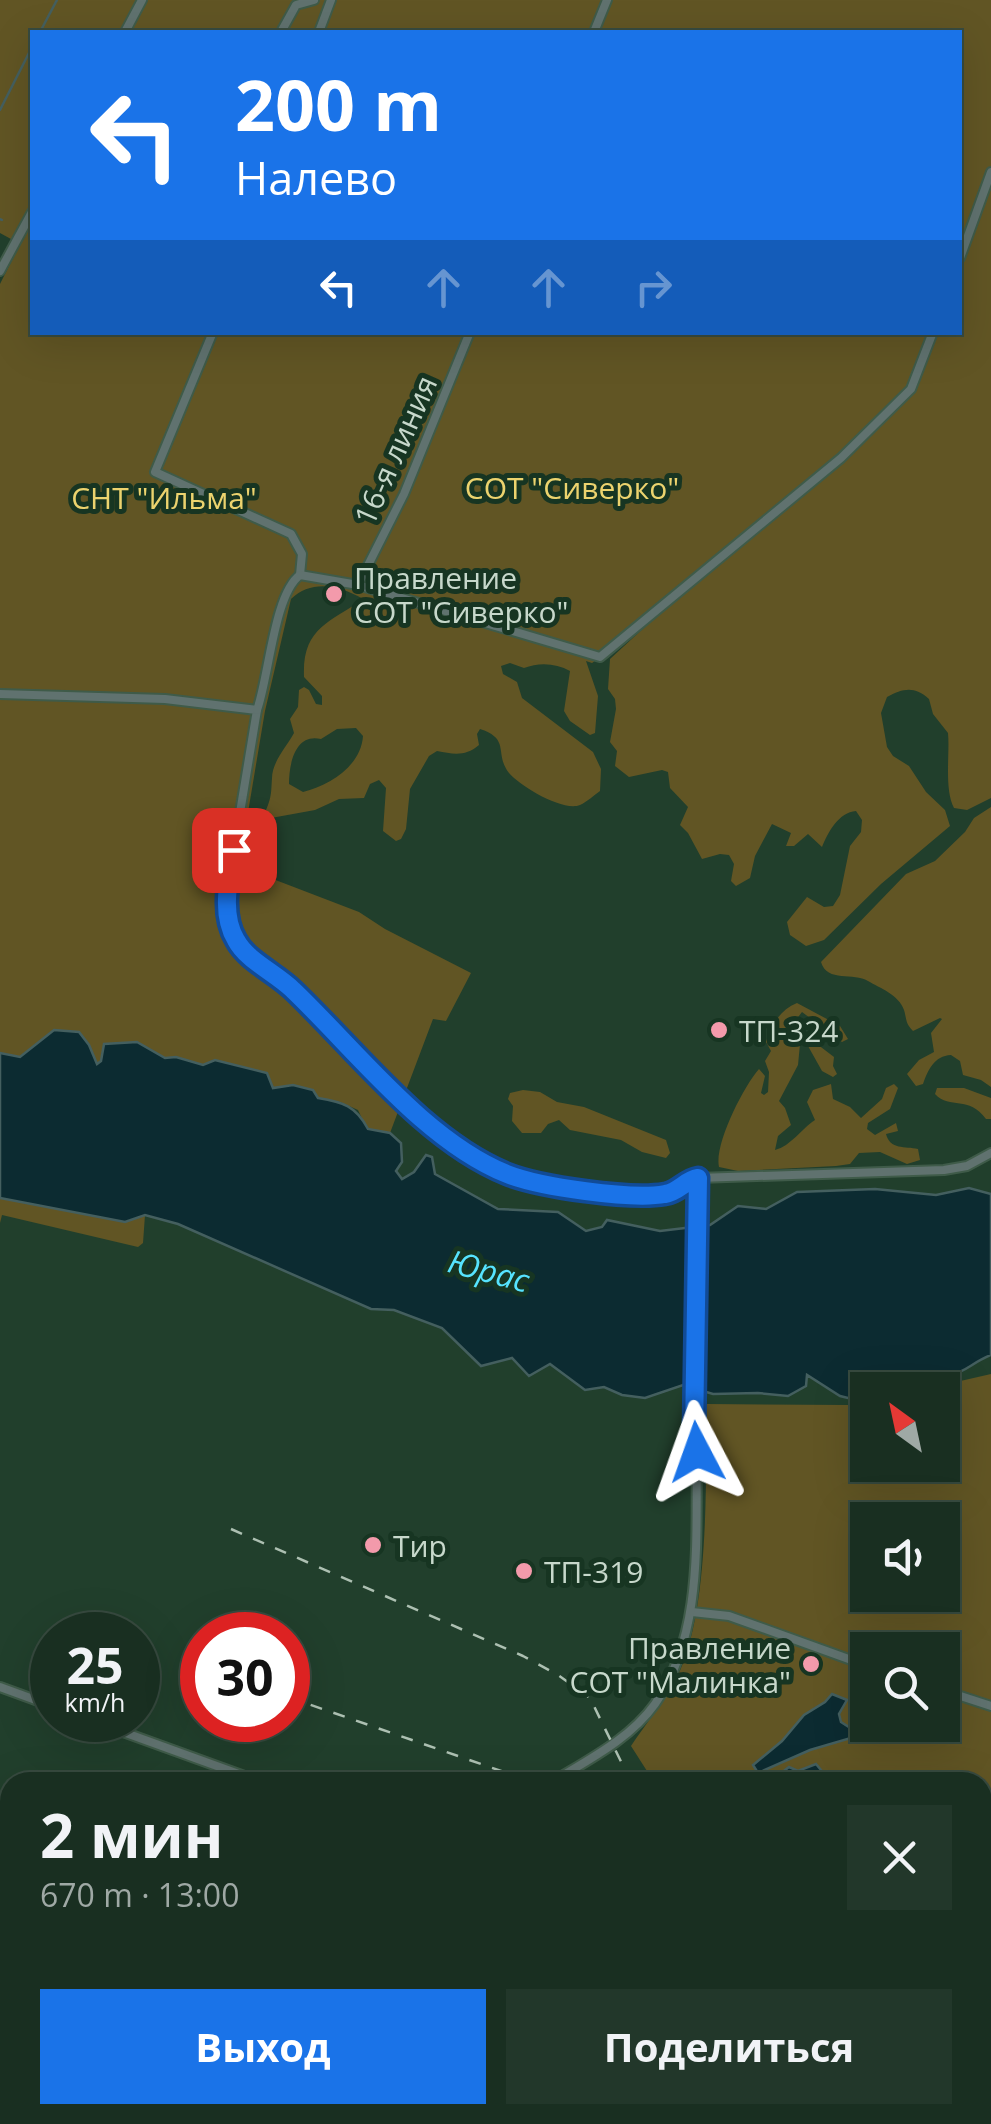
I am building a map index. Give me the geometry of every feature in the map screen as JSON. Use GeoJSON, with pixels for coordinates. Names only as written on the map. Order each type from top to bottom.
{"type":"FeatureCollection","features":[{"type":"Feature","properties":{"kind":"street"},"geometry":{"type":"LineString","coordinates":[[126,30],[142,0]]}},
{"type":"Feature","properties":{"kind":"street"},"geometry":{"type":"LineString","coordinates":[[282,30],[296,5],[314,0]]}},
{"type":"Feature","properties":{"kind":"street"},"geometry":{"type":"LineString","coordinates":[[321,30],[330,0]]}},
{"type":"Feature","properties":{"kind":"street"},"geometry":{"type":"LineString","coordinates":[[595,30],[607,0]]}},
{"type":"Feature","properties":{"kind":"street"},"geometry":{"type":"LineString","coordinates":[[962,252],[991,172]]}},
{"type":"Feature","properties":{"kind":"street"},"geometry":{"type":"LineString","coordinates":[[0,270],[12,247],[28,232]]}},
{"type":"Feature","properties":{"kind":"street"},"geometry":{"type":"LineString","coordinates":[[0,240],[12,247]]}},
{"type":"Feature","properties":{"kind":"street"},"geometry":{"type":"LineString","coordinates":[[212,335],[155,472],[291,534],[302,554],[300,575]]}},
{"type":"Feature","properties":{"kind":"street","name":"16-я линия"},"geometry":{"type":"LineString","coordinates":[[358,585],[404,494],[469,335]]}},
{"type":"Feature","properties":{"kind":"street"},"geometry":{"type":"LineString","coordinates":[[932,335],[911,390],[841,458],[600,657],[358,585],[300,575],[290,582],[257,710],[226,909],[234,938],[242,949],[291,988],[411,1107],[480,1161],[510,1176],[642,1198],[672,1194],[690,1179],[944,1170],[967,1166],[991,1154]]}},
{"type":"Feature","properties":{"kind":"street"},"geometry":{"type":"LineString","coordinates":[[0,694],[165,699],[257,710]]}},
{"type":"Feature","properties":{"kind":"street"},"geometry":{"type":"LineString","coordinates":[[568,1772],[614,1743],[654,1706],[670,1677],[692,1612],[698,1178]]}},
{"type":"Feature","properties":{"kind":"street"},"geometry":{"type":"LineString","coordinates":[[692,1612],[730,1616],[850,1659]]}},
{"type":"Feature","properties":{"kind":"street"},"geometry":{"type":"LineString","coordinates":[[0,1687],[30,1698]]}},
{"type":"Feature","properties":{"kind":"street"},"geometry":{"type":"LineString","coordinates":[[960,1696],[991,1706]]}},
{"type":"Feature","properties":{"kind":"street"},"geometry":{"type":"LineString","coordinates":[[151,1742],[234,1772]]}},
{"type":"Feature","properties":{"kind":"green space"},"geometry":{"type":"Polygon","coordinates":[[[0,0],[991,0],[991,798],[967,810],[954,808],[948,781],[948,733],[933,714],[929,699],[909,690],[887,697],[881,713],[887,747],[909,766],[926,792],[945,810],[950,826],[881,884],[824,940],[806,946],[790,935],[787,922],[807,897],[824,907],[833,906],[840,895],[850,846],[861,832],[862,820],[856,811],[839,819],[822,847],[808,834],[794,846],[786,846],[791,833],[772,824],[755,856],[750,878],[736,886],[731,881],[734,864],[729,855],[702,859],[680,825],[688,807],[670,788],[668,772],[629,777],[615,766],[617,751],[610,742],[616,709],[608,689],[610,659],[661,612],[592,663],[586,661],[598,696],[595,733],[590,735],[570,721],[564,711],[570,671],[547,664],[501,666],[503,674],[517,682],[522,698],[593,752],[601,769],[600,791],[583,804],[563,805],[522,784],[505,766],[496,737],[480,729],[479,745],[474,749],[459,754],[437,751],[429,756],[410,789],[406,829],[401,839],[396,841],[383,831],[386,788],[379,780],[370,784],[364,798],[339,799],[315,810],[271,818],[266,810],[273,772],[294,733],[290,719],[298,707],[299,690],[309,690],[316,704],[322,705],[322,696],[304,677],[308,647],[320,628],[363,599],[326,586],[307,589],[291,599],[265,711],[239,866],[359,912],[471,973],[446,1021],[433,1019],[390,1133],[367,1129],[358,1110],[340,1102],[318,1098],[293,1085],[273,1088],[267,1073],[215,1060],[203,1065],[165,1058],[137,1042],[101,1053],[101,1062],[97,1064],[89,1045],[20,1057],[0,1053],[0,284],[20,244],[0,233],[0,0]],[[356,728],[337,729],[321,739],[305,741],[292,759],[289,784],[303,792],[342,773],[357,756],[363,736],[356,728]]]}},
{"type":"Feature","properties":{"kind":"green space"},"geometry":{"type":"Polygon","coordinates":[[[991,807],[991,1087],[963,1075],[960,1061],[951,1055],[936,1061],[923,1084],[916,1086],[907,1074],[919,1060],[934,1052],[931,1033],[942,1019],[913,1031],[894,996],[862,978],[829,973],[821,962],[906,874],[935,861],[974,818],[991,807]]]}},
{"type":"Feature","properties":{"kind":"green space"},"geometry":{"type":"Polygon","coordinates":[[[797,1003],[840,1026],[848,1039],[842,1042],[802,1012],[792,1025],[834,1057],[837,1074],[833,1077],[822,1071],[808,1046],[800,1044],[798,1065],[779,1101],[791,1125],[778,1136],[775,1150],[815,1120],[807,1102],[813,1090],[831,1084],[833,1099],[861,1118],[894,1084],[898,1088],[890,1109],[868,1123],[867,1129],[875,1135],[896,1123],[898,1131],[886,1134],[888,1139],[899,1146],[918,1149],[920,1160],[907,1164],[880,1152],[859,1153],[850,1164],[836,1166],[738,1171],[719,1167],[721,1145],[731,1116],[759,1069],[765,1076],[761,1093],[768,1092],[765,1061],[771,1051],[766,1042],[781,1014],[797,1003]]]}},
{"type":"Feature","properties":{"kind":"green space"},"geometry":{"type":"Polygon","coordinates":[[[937,1088],[964,1088],[991,1098],[991,1119],[973,1107],[941,1099],[935,1094],[937,1088]]]}},
{"type":"Feature","properties":{"kind":"green space"},"geometry":{"type":"Polygon","coordinates":[[[523,1090],[584,1107],[666,1140],[670,1153],[666,1158],[642,1152],[621,1140],[570,1130],[559,1120],[548,1124],[541,1133],[522,1133],[512,1121],[513,1106],[508,1099],[510,1093],[523,1090]]]}},
{"type":"Feature","properties":{"kind":"green space"},"geometry":{"type":"Polygon","coordinates":[[[0,1198],[124,1222],[145,1215],[143,1243],[138,1247],[2,1215],[0,1223],[0,1198]]]}},
{"type":"Feature","properties":{"kind":"green space"},"geometry":{"type":"Polygon","coordinates":[[[991,1374],[991,1772],[648,1772],[631,1746],[675,1681],[695,1621],[704,1547],[706,1404],[850,1405],[850,1482],[960,1482],[960,1381],[991,1374]]]}},
{"type":"Feature","properties":{"kind":"water","name":"Юрас"},"geometry":{"type":"Polygon","coordinates":[[[54,1030],[79,1032],[97,1064],[104,1044],[137,1042],[165,1058],[203,1065],[215,1060],[267,1073],[273,1088],[293,1085],[313,1090],[318,1098],[353,1110],[368,1129],[390,1133],[401,1143],[402,1162],[396,1171],[402,1179],[414,1172],[426,1155],[432,1157],[435,1174],[498,1209],[558,1212],[586,1231],[602,1227],[607,1220],[660,1231],[710,1225],[738,1206],[766,1209],[797,1192],[875,1189],[936,1195],[969,1188],[991,1194],[991,1355],[960,1372],[850,1372],[850,1398],[807,1375],[806,1386],[788,1396],[713,1394],[683,1385],[645,1398],[622,1395],[604,1387],[585,1390],[550,1364],[529,1376],[512,1358],[481,1366],[442,1328],[394,1310],[371,1309],[178,1224],[145,1215],[125,1222],[0,1198],[0,1053],[20,1057],[54,1030]]]}},
{"type":"Feature","properties":{"kind":"water"},"geometry":{"type":"Polygon","coordinates":[[[832,1694],[847,1700],[839,1714],[841,1722],[850,1728],[850,1738],[757,1772],[753,1765],[782,1741],[804,1715],[832,1694]]]}},
{"type":"Feature","properties":{"kind":"water"},"geometry":{"type":"Polygon","coordinates":[[[816,1764],[823,1772],[782,1772],[789,1767],[798,1771],[816,1764]]]}},
{"type":"Feature","properties":{"kind":"waterway"},"geometry":{"type":"LineString","coordinates":[[41,30],[57,0]]}},
{"type":"Feature","properties":{"kind":"waterway"},"geometry":{"type":"LineString","coordinates":[[0,110],[30,51]]}},
{"type":"Feature","properties":{"kind":"railway"},"geometry":{"type":"LineString","coordinates":[[231,1529],[523,1656],[558,1675],[590,1698],[626,1772]]}},
{"type":"Feature","properties":{"kind":"railway"},"geometry":{"type":"LineString","coordinates":[[310,1705],[504,1772]]}},
{"type":"Feature","properties":{"kind":"place","name":"Правление СОТ \"Сиверко\""},"geometry":{"type":"Point","coordinates":[334,594]}},
{"type":"Feature","properties":{"kind":"place","name":"ТП-324"},"geometry":{"type":"Point","coordinates":[719,1030]}},
{"type":"Feature","properties":{"kind":"place","name":"Тир"},"geometry":{"type":"Point","coordinates":[373,1545]}},
{"type":"Feature","properties":{"kind":"place","name":"ТП-319"},"geometry":{"type":"Point","coordinates":[524,1571]}},
{"type":"Feature","properties":{"kind":"place","name":"Правление СОТ \"Малинка\""},"geometry":{"type":"Point","coordinates":[811,1664]}},
{"type":"Feature","properties":{"kind":"route"},"geometry":{"type":"LineString","coordinates":[[234,850],[226,909],[234,938],[242,949],[291,988],[372,1071],[458,1147],[510,1176],[642,1198],[672,1194],[690,1179],[698,1178],[694,1433],[697,1452]]}},
{"type":"Feature","properties":{"kind":"park label","name":"СОТ \"Сиверко\""},"geometry":{"type":"Point","coordinates":[572,487]}},
{"type":"Feature","properties":{"kind":"park label","name":"СНТ \"Ильма\""},"geometry":{"type":"Point","coordinates":[164,497]}}]}
